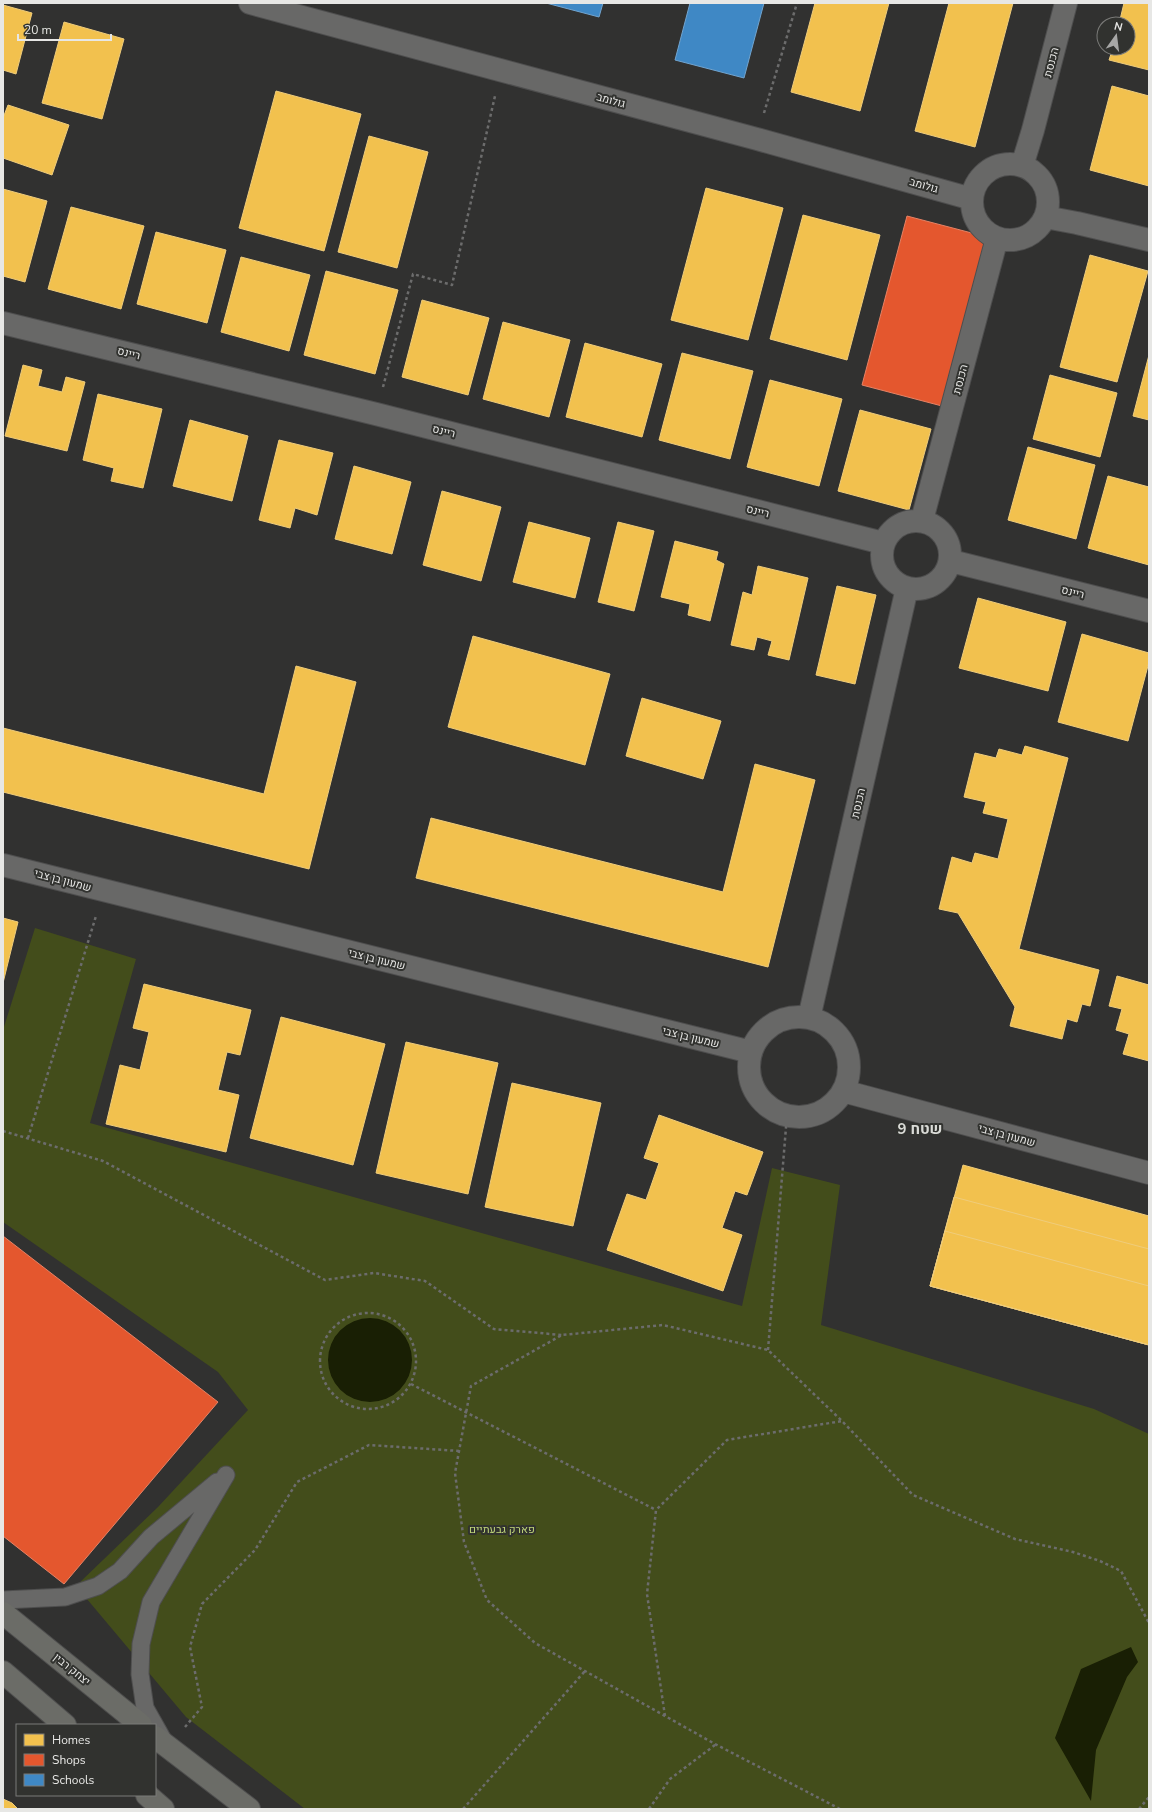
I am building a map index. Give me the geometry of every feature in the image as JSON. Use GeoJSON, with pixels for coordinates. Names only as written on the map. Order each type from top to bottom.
{"type":"FeatureCollection","features":[{"type":"Feature","properties":{"kind":"main road","name":"יצחק רבין"},"geometry":{"type":"LineString","coordinates":[[3,1613],[140,1724]]}},
{"type":"Feature","properties":{"kind":"main road"},"geometry":{"type":"LineString","coordinates":[[3,1672],[64,1724]]}},
{"type":"Feature","properties":{"kind":"main road"},"geometry":{"type":"LineString","coordinates":[[161,1742],[249,1809]]}},
{"type":"Feature","properties":{"kind":"main road"},"geometry":{"type":"LineString","coordinates":[[148,1796],[163,1809]]}},
{"type":"Feature","properties":{"kind":"street","name":"גולומב"},"geometry":{"type":"LineString","coordinates":[[250,3],[757,139],[972,199]]}},
{"type":"Feature","properties":{"kind":"street","name":"הכנסת"},"geometry":{"type":"LineString","coordinates":[[1022,166],[1034,130],[1066,3]]}},
{"type":"Feature","properties":{"kind":"street"},"geometry":{"type":"LineString","coordinates":[[1009,164],[1022,166],[1032,170],[1041,180],[1047,192],[1049,205],[1045,218],[1036,231],[1024,238],[1010,240],[998,238],[989,234],[979,224],[973,213],[972,199],[976,184],[984,174],[996,166],[1009,164]]}},
{"type":"Feature","properties":{"kind":"street"},"geometry":{"type":"LineString","coordinates":[[1045,218],[1077,223],[1149,240]]}},
{"type":"Feature","properties":{"kind":"street","name":"הכנסת"},"geometry":{"type":"LineString","coordinates":[[922,520],[998,238]]}},
{"type":"Feature","properties":{"kind":"street","name":"ריינס"},"geometry":{"type":"LineString","coordinates":[[3,322],[376,414],[883,543]]}},
{"type":"Feature","properties":{"kind":"street"},"geometry":{"type":"LineString","coordinates":[[922,520],[934,525],[944,535],[950,547],[951,561],[946,574],[935,584],[922,589],[907,588],[894,582],[885,571],[882,557],[883,543],[889,533],[898,525],[910,521],[922,520]]}},
{"type":"Feature","properties":{"kind":"street","name":"ריינס"},"geometry":{"type":"LineString","coordinates":[[951,561],[1149,611]]}},
{"type":"Feature","properties":{"kind":"street","name":"הכנסת"},"geometry":{"type":"LineString","coordinates":[[809,1018],[907,588]]}},
{"type":"Feature","properties":{"kind":"street","name":"שמעון בן צבי"},"geometry":{"type":"LineString","coordinates":[[3,865],[751,1052]]}},
{"type":"Feature","properties":{"kind":"street"},"geometry":{"type":"LineString","coordinates":[[786,1018],[809,1018],[819,1021],[833,1030],[843,1043],[848,1059],[848,1076],[843,1091],[832,1104],[819,1113],[803,1116],[787,1115],[772,1109],[760,1098],[752,1084],[749,1068],[751,1052],[759,1037],[771,1025],[786,1018]]}},
{"type":"Feature","properties":{"kind":"street","name":"שמעון בן צבי"},"geometry":{"type":"LineString","coordinates":[[843,1091],[1149,1173]]}},
{"type":"Feature","properties":{"kind":"lane"},"geometry":{"type":"LineString","coordinates":[[3,1600],[65,1597],[98,1586],[120,1572],[151,1537],[226,1475],[151,1602],[141,1644],[140,1674],[145,1708],[153,1724]]}},
{"type":"Feature","properties":{"kind":"lane"},"geometry":{"type":"LineString","coordinates":[[156,1731],[161,1742]]}},
{"type":"Feature","properties":{"kind":"path"},"geometry":{"type":"LineString","coordinates":[[757,139],[797,3]]}},
{"type":"Feature","properties":{"kind":"path"},"geometry":{"type":"LineString","coordinates":[[376,414],[413,274],[452,285],[501,70]]}},
{"type":"Feature","properties":{"kind":"path"},"geometry":{"type":"LineString","coordinates":[[28,1138],[104,891]]}},
{"type":"Feature","properties":{"kind":"path"},"geometry":{"type":"LineString","coordinates":[[768,1350],[787,1115]]}},
{"type":"Feature","properties":{"kind":"path"},"geometry":{"type":"LineString","coordinates":[[3,1130],[103,1161],[325,1280],[374,1273],[425,1281],[494,1329],[562,1335],[664,1325],[768,1350],[842,1421],[913,1495],[1015,1539],[1073,1552],[1100,1561],[1121,1571],[1149,1623]]}},
{"type":"Feature","properties":{"kind":"path"},"geometry":{"type":"LineString","coordinates":[[373,1313],[389,1317],[397,1322],[409,1334],[415,1350],[416,1368],[411,1384],[398,1399],[383,1407],[367,1409],[352,1406],[337,1398],[326,1385],[320,1363],[323,1343],[333,1328],[346,1318],[356,1314],[373,1313]]}},
{"type":"Feature","properties":{"kind":"path"},"geometry":{"type":"LineString","coordinates":[[562,1335],[471,1386],[455,1473],[464,1542],[487,1600],[535,1643],[715,1744],[840,1809]]}},
{"type":"Feature","properties":{"kind":"path"},"geometry":{"type":"LineString","coordinates":[[411,1384],[466,1414],[656,1510]]}},
{"type":"Feature","properties":{"kind":"path"},"geometry":{"type":"LineString","coordinates":[[665,1716],[647,1594],[656,1510],[727,1440],[842,1421]]}},
{"type":"Feature","properties":{"kind":"path"},"geometry":{"type":"LineString","coordinates":[[161,1742],[202,1708],[190,1647],[202,1604],[255,1550],[297,1482],[369,1445],[459,1451]]}},
{"type":"Feature","properties":{"kind":"path"},"geometry":{"type":"LineString","coordinates":[[463,1809],[585,1671]]}},
{"type":"Feature","properties":{"kind":"path"},"geometry":{"type":"LineString","coordinates":[[649,1809],[670,1779],[715,1744]]}},
{"type":"Feature","properties":{"kind":"path"},"geometry":{"type":"LineString","coordinates":[[1139,1809],[1149,1797]]}},
{"type":"Feature","properties":{"kind":"green space","name":"פארק גבעתיים"},"geometry":{"type":"Polygon","coordinates":[[[35,928],[136,959],[90,1123],[742,1306],[772,1168],[840,1185],[821,1325],[1094,1409],[1149,1434],[1149,1809],[305,1809],[186,1717],[76,1586],[158,1507],[248,1410],[218,1372],[3,1222],[3,1030],[35,928]]]}},
{"type":"Feature","properties":{"kind":"shaded area"},"geometry":{"type":"Polygon","coordinates":[[[370,1318],[386,1321],[400,1330],[409,1344],[412,1360],[409,1376],[400,1390],[386,1399],[370,1402],[354,1399],[340,1390],[331,1376],[328,1360],[331,1344],[340,1330],[354,1321],[370,1318]]]}},
{"type":"Feature","properties":{"kind":"shaded area"},"geometry":{"type":"Polygon","coordinates":[[[1131,1647],[1138,1662],[1127,1677],[1096,1750],[1091,1801],[1055,1738],[1081,1669],[1131,1647]]]}},
{"type":"Feature","properties":{"kind":"building: Homes"},"geometry":{"type":"Polygon","coordinates":[[[815,3],[889,3],[860,111],[791,92],[815,3]]]}},
{"type":"Feature","properties":{"kind":"building: Homes"},"geometry":{"type":"Polygon","coordinates":[[[949,3],[1013,3],[975,147],[915,131],[949,3]]]}},
{"type":"Feature","properties":{"kind":"building: Homes"},"geometry":{"type":"Polygon","coordinates":[[[1124,3],[1149,3],[1149,70],[1109,60],[1110,56],[1136,56],[1136,16],[1121,16],[1124,3]]]}},
{"type":"Feature","properties":{"kind":"building: Homes"},"geometry":{"type":"Polygon","coordinates":[[[3,5],[32,13],[16,74],[3,70],[3,5]]]}},
{"type":"Feature","properties":{"kind":"building: Homes"},"geometry":{"type":"Polygon","coordinates":[[[64,22],[124,39],[102,119],[42,103],[64,22]]]}},
{"type":"Feature","properties":{"kind":"building: Homes"},"geometry":{"type":"Polygon","coordinates":[[[1112,86],[1149,96],[1149,186],[1090,170],[1112,86]]]}},
{"type":"Feature","properties":{"kind":"building: Homes"},"geometry":{"type":"Polygon","coordinates":[[[276,91],[361,114],[324,251],[239,228],[276,91]]]}},
{"type":"Feature","properties":{"kind":"building: Homes"},"geometry":{"type":"Polygon","coordinates":[[[8,105],[69,125],[52,175],[3,158],[3,118],[8,105]]]}},
{"type":"Feature","properties":{"kind":"building: Homes"},"geometry":{"type":"Polygon","coordinates":[[[369,136],[428,152],[397,268],[338,252],[369,136]]]}},
{"type":"Feature","properties":{"kind":"building: Homes"},"geometry":{"type":"Polygon","coordinates":[[[706,188],[783,208],[748,340],[671,320],[706,188]]]}},
{"type":"Feature","properties":{"kind":"building: Homes"},"geometry":{"type":"Polygon","coordinates":[[[3,189],[47,201],[25,282],[3,276],[3,189]]]}},
{"type":"Feature","properties":{"kind":"building: Homes"},"geometry":{"type":"Polygon","coordinates":[[[71,207],[144,226],[121,309],[48,289],[71,207]]]}},
{"type":"Feature","properties":{"kind":"building: Homes"},"geometry":{"type":"Polygon","coordinates":[[[803,215],[880,235],[847,360],[770,339],[803,215]]]}},
{"type":"Feature","properties":{"kind":"building: Homes"},"geometry":{"type":"Polygon","coordinates":[[[156,232],[226,250],[207,323],[137,304],[156,232]]]}},
{"type":"Feature","properties":{"kind":"building: Homes"},"geometry":{"type":"Polygon","coordinates":[[[1090,255],[1148,271],[1117,382],[1060,367],[1090,255]]]}},
{"type":"Feature","properties":{"kind":"building: Homes"},"geometry":{"type":"Polygon","coordinates":[[[241,257],[310,275],[289,351],[221,332],[241,257]]]}},
{"type":"Feature","properties":{"kind":"building: Homes"},"geometry":{"type":"Polygon","coordinates":[[[326,271],[398,290],[375,374],[304,355],[326,271]]]}},
{"type":"Feature","properties":{"kind":"building: Homes"},"geometry":{"type":"Polygon","coordinates":[[[422,300],[489,318],[468,395],[402,377],[422,300]]]}},
{"type":"Feature","properties":{"kind":"building: Homes"},"geometry":{"type":"Polygon","coordinates":[[[503,322],[570,340],[549,417],[483,399],[503,322]]]}},
{"type":"Feature","properties":{"kind":"building: Homes"},"geometry":{"type":"Polygon","coordinates":[[[585,343],[662,364],[642,437],[566,417],[585,343]]]}},
{"type":"Feature","properties":{"kind":"building: Homes"},"geometry":{"type":"Polygon","coordinates":[[[682,353],[753,371],[730,459],[659,440],[682,353]]]}},
{"type":"Feature","properties":{"kind":"building: Homes"},"geometry":{"type":"Polygon","coordinates":[[[1149,355],[1149,420],[1133,416],[1149,355]]]}},
{"type":"Feature","properties":{"kind":"building: Homes"},"geometry":{"type":"Polygon","coordinates":[[[23,365],[42,370],[38,386],[62,392],[66,377],[85,382],[67,451],[5,436],[23,365]]]}},
{"type":"Feature","properties":{"kind":"building: Homes"},"geometry":{"type":"Polygon","coordinates":[[[1050,375],[1117,393],[1100,457],[1033,439],[1050,375]]]}},
{"type":"Feature","properties":{"kind":"building: Homes"},"geometry":{"type":"Polygon","coordinates":[[[770,380],[842,399],[819,486],[747,467],[770,380]]]}},
{"type":"Feature","properties":{"kind":"building: Homes"},"geometry":{"type":"Polygon","coordinates":[[[98,394],[162,409],[143,488],[111,481],[114,468],[83,460],[98,394]]]}},
{"type":"Feature","properties":{"kind":"building: Homes"},"geometry":{"type":"Polygon","coordinates":[[[860,410],[931,429],[909,510],[838,491],[860,410]]]}},
{"type":"Feature","properties":{"kind":"building: Homes"},"geometry":{"type":"Polygon","coordinates":[[[190,420],[248,436],[232,501],[173,486],[190,420]]]}},
{"type":"Feature","properties":{"kind":"building: Homes"},"geometry":{"type":"Polygon","coordinates":[[[279,440],[333,453],[317,515],[295,508],[290,528],[259,520],[279,440]]]}},
{"type":"Feature","properties":{"kind":"building: Homes"},"geometry":{"type":"Polygon","coordinates":[[[1028,447],[1095,465],[1076,539],[1008,520],[1028,447]]]}},
{"type":"Feature","properties":{"kind":"building: Homes"},"geometry":{"type":"Polygon","coordinates":[[[354,466],[411,482],[392,554],[335,539],[354,466]]]}},
{"type":"Feature","properties":{"kind":"building: Homes"},"geometry":{"type":"Polygon","coordinates":[[[1108,476],[1149,487],[1149,565],[1088,548],[1108,476]]]}},
{"type":"Feature","properties":{"kind":"building: Homes"},"geometry":{"type":"Polygon","coordinates":[[[442,491],[501,507],[481,581],[423,565],[442,491]]]}},
{"type":"Feature","properties":{"kind":"building: Homes"},"geometry":{"type":"Polygon","coordinates":[[[529,522],[590,538],[575,598],[513,582],[529,522]]]}},
{"type":"Feature","properties":{"kind":"building: Homes"},"geometry":{"type":"Polygon","coordinates":[[[618,522],[654,531],[634,611],[598,602],[618,522]]]}},
{"type":"Feature","properties":{"kind":"building: Homes"},"geometry":{"type":"Polygon","coordinates":[[[675,541],[718,552],[716,560],[724,564],[710,621],[688,615],[690,604],[661,597],[675,541]]]}},
{"type":"Feature","properties":{"kind":"building: Homes"},"geometry":{"type":"Polygon","coordinates":[[[758,566],[808,578],[789,660],[768,655],[772,641],[757,637],[754,650],[731,645],[743,592],[752,595],[758,566]]]}},
{"type":"Feature","properties":{"kind":"building: Homes"},"geometry":{"type":"Polygon","coordinates":[[[837,586],[876,595],[855,684],[816,675],[837,586]]]}},
{"type":"Feature","properties":{"kind":"building: Homes"},"geometry":{"type":"Polygon","coordinates":[[[978,598],[1066,622],[1048,691],[959,668],[978,598]]]}},
{"type":"Feature","properties":{"kind":"building: Homes"},"geometry":{"type":"Polygon","coordinates":[[[1082,634],[1149,653],[1149,662],[1128,741],[1058,722],[1082,634]]]}},
{"type":"Feature","properties":{"kind":"building: Homes"},"geometry":{"type":"Polygon","coordinates":[[[473,636],[610,674],[585,765],[448,727],[473,636]]]}},
{"type":"Feature","properties":{"kind":"building: Homes"},"geometry":{"type":"Polygon","coordinates":[[[296,666],[356,682],[309,869],[3,792],[3,728],[264,794],[296,666]]]}},
{"type":"Feature","properties":{"kind":"building: Homes"},"geometry":{"type":"Polygon","coordinates":[[[642,698],[721,721],[703,779],[626,756],[642,698]]]}},
{"type":"Feature","properties":{"kind":"building: Homes"},"geometry":{"type":"Polygon","coordinates":[[[1025,746],[1068,758],[1019,949],[1099,970],[1090,1006],[1082,1004],[1077,1022],[1067,1019],[1062,1039],[1010,1026],[1015,1007],[958,913],[939,909],[952,857],[972,863],[975,853],[998,859],[1008,819],[983,813],[986,802],[964,797],[975,753],[996,758],[999,749],[1022,755],[1025,746]]]}},
{"type":"Feature","properties":{"kind":"building: Homes"},"geometry":{"type":"Polygon","coordinates":[[[755,764],[815,780],[768,967],[416,878],[431,818],[723,892],[755,764]]]}},
{"type":"Feature","properties":{"kind":"building: Homes"},"geometry":{"type":"Polygon","coordinates":[[[3,918],[18,922],[3,983],[3,918]]]}},
{"type":"Feature","properties":{"kind":"building: Homes"},"geometry":{"type":"Polygon","coordinates":[[[1117,976],[1149,985],[1149,1061],[1123,1054],[1129,1034],[1116,1030],[1122,1009],[1109,1006],[1117,976]]]}},
{"type":"Feature","properties":{"kind":"building: Homes"},"geometry":{"type":"Polygon","coordinates":[[[144,984],[251,1010],[240,1055],[227,1052],[218,1090],[239,1095],[226,1152],[106,1124],[120,1065],[140,1070],[149,1032],[133,1028],[144,984]]]}},
{"type":"Feature","properties":{"kind":"building: Homes"},"geometry":{"type":"Polygon","coordinates":[[[281,1017],[385,1044],[353,1165],[250,1138],[281,1017]]]}},
{"type":"Feature","properties":{"kind":"building: Homes"},"geometry":{"type":"Polygon","coordinates":[[[406,1042],[498,1063],[468,1194],[376,1173],[406,1042]]]}},
{"type":"Feature","properties":{"kind":"building: Homes"},"geometry":{"type":"Polygon","coordinates":[[[512,1083],[601,1103],[573,1226],[485,1207],[512,1083]]]}},
{"type":"Feature","properties":{"kind":"building: Homes"},"geometry":{"type":"Polygon","coordinates":[[[659,1115],[763,1152],[747,1195],[735,1191],[722,1228],[742,1235],[723,1291],[607,1250],[627,1194],[646,1200],[659,1163],[644,1158],[659,1115]]]}},
{"type":"Feature","properties":{"kind":"building: Homes"},"geometry":{"type":"Polygon","coordinates":[[[963,1165],[1149,1216],[1149,1345],[930,1286],[963,1165]]]}},
{"type":"Feature","properties":{"kind":"building: Homes"},"geometry":{"type":"Polygon","coordinates":[[[954,1197],[1149,1249],[1149,1345],[930,1286],[954,1197]]]}},
{"type":"Feature","properties":{"kind":"building: Homes"},"geometry":{"type":"Polygon","coordinates":[[[945,1231],[1149,1286],[1149,1345],[930,1286],[945,1231]]]}},
{"type":"Feature","properties":{"kind":"building: Homes"},"geometry":{"type":"Polygon","coordinates":[[[3,1799],[12,1803],[18,1809],[3,1809],[3,1799]]]}},
{"type":"Feature","properties":{"kind":"building: Shops"},"geometry":{"type":"Polygon","coordinates":[[[907,216],[987,237],[942,406],[862,385],[907,216]]]}},
{"type":"Feature","properties":{"kind":"building: Shops"},"geometry":{"type":"Polygon","coordinates":[[[3,1236],[218,1402],[64,1584],[3,1536],[3,1236]]]}},
{"type":"Feature","properties":{"kind":"building: Schools"},"geometry":{"type":"Polygon","coordinates":[[[546,3],[603,3],[599,17],[546,3]]]}},
{"type":"Feature","properties":{"kind":"building: Schools"},"geometry":{"type":"Polygon","coordinates":[[[690,3],[764,3],[744,78],[675,60],[690,3]]]}},
{"type":"Feature","properties":{"kind":"district","name":"שטח 9"},"geometry":{"type":"Point","coordinates":[920,1129]}}]}
